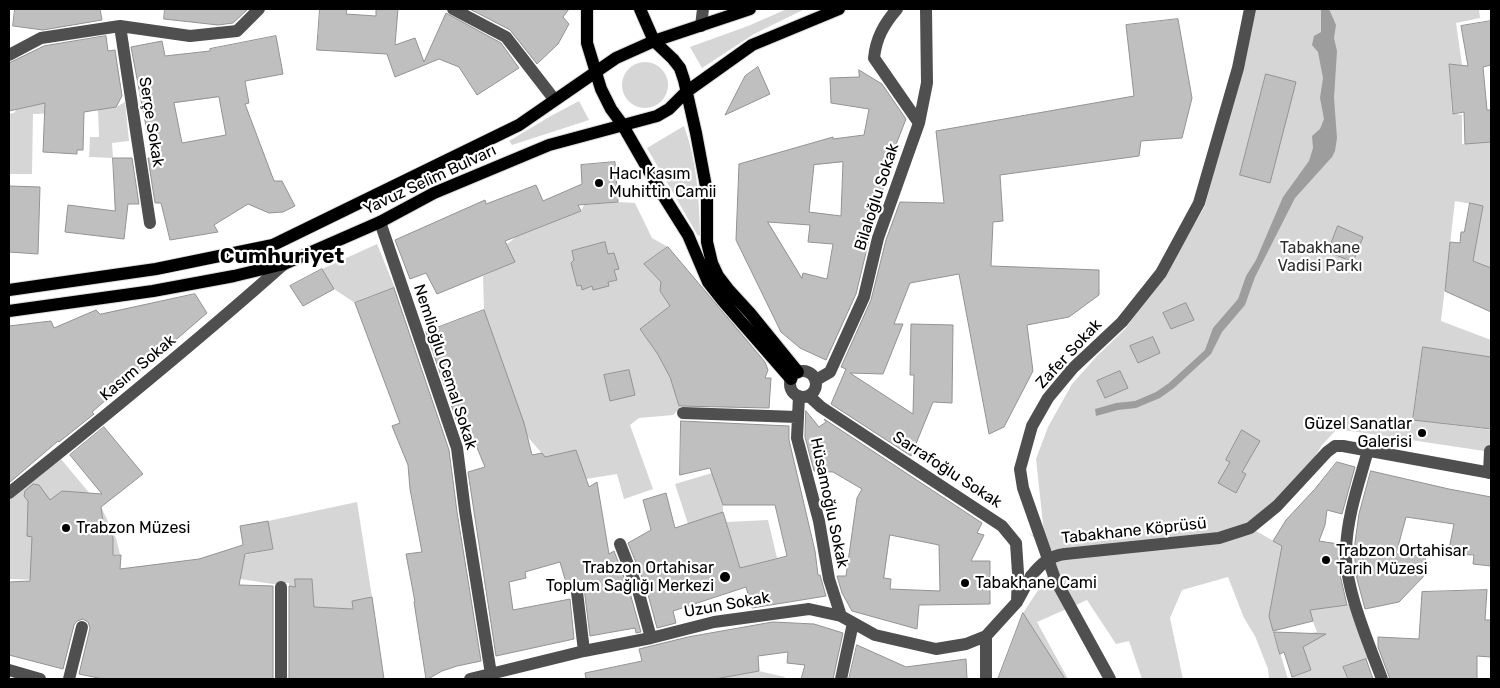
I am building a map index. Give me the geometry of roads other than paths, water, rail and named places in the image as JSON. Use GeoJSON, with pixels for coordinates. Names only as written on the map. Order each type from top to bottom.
{"type":"FeatureCollection","features":[{"type":"Feature","properties":{"kind":"main road"},"geometry":{"type":"LineString","coordinates":[[587,9],[587,43],[601,89],[611,109],[622,124],[688,235],[708,282],[723,301],[795,375]]}},
{"type":"Feature","properties":{"kind":"main road"},"geometry":{"type":"LineString","coordinates":[[640,9],[654,41],[667,52],[680,68],[684,80],[696,133],[706,192],[707,242],[712,263],[718,276],[795,375]]}},
{"type":"Feature","properties":{"kind":"main road","name":"Yavuz Selim Bulvarı"},"geometry":{"type":"LineString","coordinates":[[9,290],[149,270],[273,245],[518,125],[616,58],[654,41],[750,9]]}},
{"type":"Feature","properties":{"kind":"main road","name":"Yavuz Selim Bulvarı"},"geometry":{"type":"LineString","coordinates":[[9,311],[153,291],[284,264],[380,222],[434,192],[549,145],[657,116],[669,109],[686,92],[752,45],[839,9]]}},
{"type":"Feature","properties":{"kind":"street"},"geometry":{"type":"LineString","coordinates":[[9,56],[41,38],[120,26],[190,36],[236,32],[259,9]]}},
{"type":"Feature","properties":{"kind":"street"},"geometry":{"type":"LineString","coordinates":[[453,9],[506,37],[554,99]]}},
{"type":"Feature","properties":{"kind":"street"},"geometry":{"type":"LineString","coordinates":[[701,26],[703,9]]}},
{"type":"Feature","properties":{"kind":"street"},"geometry":{"type":"LineString","coordinates":[[898,9],[885,23],[875,44],[874,58],[919,123]]}},
{"type":"Feature","properties":{"kind":"street","name":"Bilaloğlu Sokak"},"geometry":{"type":"LineString","coordinates":[[816,380],[830,372],[864,297],[878,238],[919,123],[927,83],[926,9]]}},
{"type":"Feature","properties":{"kind":"street","name":"Zafer Sokak"},"geometry":{"type":"LineString","coordinates":[[1110,679],[1055,579],[1023,488],[1020,470],[1032,426],[1048,398],[1073,368],[1122,322],[1161,273],[1199,203],[1238,68],[1250,9]]}},
{"type":"Feature","properties":{"kind":"street","name":"Serçe Sokak"},"geometry":{"type":"LineString","coordinates":[[120,26],[150,223]]}},
{"type":"Feature","properties":{"kind":"street","name":"Nemlioğlu Cemal Sokak"},"geometry":{"type":"LineString","coordinates":[[380,222],[458,448],[465,511],[491,674]]}},
{"type":"Feature","properties":{"kind":"street"},"geometry":{"type":"LineString","coordinates":[[693,245],[707,242]]}},
{"type":"Feature","properties":{"kind":"street","name":"Kasım Sokak"},"geometry":{"type":"LineString","coordinates":[[9,493],[135,393],[284,264]]}},
{"type":"Feature","properties":{"kind":"street"},"geometry":{"type":"LineString","coordinates":[[806,371],[814,376],[816,380],[815,390],[804,396],[792,391],[790,386],[795,375],[806,371]]}},
{"type":"Feature","properties":{"kind":"street","name":"Hüsamoğlu Sokak"},"geometry":{"type":"LineString","coordinates":[[804,396],[797,417],[797,438],[819,521],[829,579],[841,616]]}},
{"type":"Feature","properties":{"kind":"street","name":"Sarrafoğlu Sokak"},"geometry":{"type":"LineString","coordinates":[[804,396],[1002,526],[1016,543],[1017,602]]}},
{"type":"Feature","properties":{"kind":"street"},"geometry":{"type":"LineString","coordinates":[[682,412],[797,417]]}},
{"type":"Feature","properties":{"kind":"street","name":"Tabakhane Köprüsü"},"geometry":{"type":"LineString","coordinates":[[986,636],[1017,602],[1040,564],[1054,556],[1219,538],[1250,528],[1277,506],[1328,450],[1335,446],[1368,450],[1490,473]]}},
{"type":"Feature","properties":{"kind":"street"},"geometry":{"type":"LineString","coordinates":[[1368,450],[1351,509],[1346,552],[1349,580],[1354,599],[1362,627],[1382,679]]}},
{"type":"Feature","properties":{"kind":"street"},"geometry":{"type":"LineString","coordinates":[[1490,452],[1490,473]]}},
{"type":"Feature","properties":{"kind":"street"},"geometry":{"type":"LineString","coordinates":[[620,544],[638,590],[651,638]]}},
{"type":"Feature","properties":{"kind":"street"},"geometry":{"type":"LineString","coordinates":[[281,587],[281,679]]}},
{"type":"Feature","properties":{"kind":"street"},"geometry":{"type":"LineString","coordinates":[[577,592],[584,651]]}},
{"type":"Feature","properties":{"kind":"street","name":"Uzun Sokak"},"geometry":{"type":"LineString","coordinates":[[470,679],[714,622],[760,614],[809,609],[841,616],[875,635],[936,649],[966,644],[986,636]]}},
{"type":"Feature","properties":{"kind":"street"},"geometry":{"type":"LineString","coordinates":[[841,679],[853,623]]}},
{"type":"Feature","properties":{"kind":"street"},"geometry":{"type":"LineString","coordinates":[[69,679],[82,626]]}},
{"type":"Feature","properties":{"kind":"street"},"geometry":{"type":"LineString","coordinates":[[986,636],[986,679]]}},
{"type":"Feature","properties":{"kind":"street"},"geometry":{"type":"LineString","coordinates":[[9,670],[40,679]]}},
{"type":"Feature","properties":{"kind":"place","name":"Hacı Kasım Muhittin Camii"},"geometry":{"type":"Point","coordinates":[599,183]}},
{"type":"Feature","properties":{"kind":"place","name":"Güzel Sanatlar Galerisi"},"geometry":{"type":"Point","coordinates":[1422,433]}},
{"type":"Feature","properties":{"kind":"place","name":"Trabzon Müzesi"},"geometry":{"type":"Point","coordinates":[66,528]}},
{"type":"Feature","properties":{"kind":"place","name":"Trabzon Ortahisar Tarih Müzesi"},"geometry":{"type":"Point","coordinates":[1326,560]}},
{"type":"Feature","properties":{"kind":"place","name":"Trabzon Ortahisar Toplum Sağlığı Merkezi"},"geometry":{"type":"Point","coordinates":[725,577]}},
{"type":"Feature","properties":{"kind":"place","name":"Tabakhane Cami"},"geometry":{"type":"Point","coordinates":[965,583]}},
{"type":"Feature","properties":{"kind":"district","name":"Cumhuriyet"},"geometry":{"type":"Point","coordinates":[282,257]}},
{"type":"Feature","properties":{"kind":"park label","name":"Tabakhane Vadisi Parkı"},"geometry":{"type":"Point","coordinates":[1320,257]}}]}
